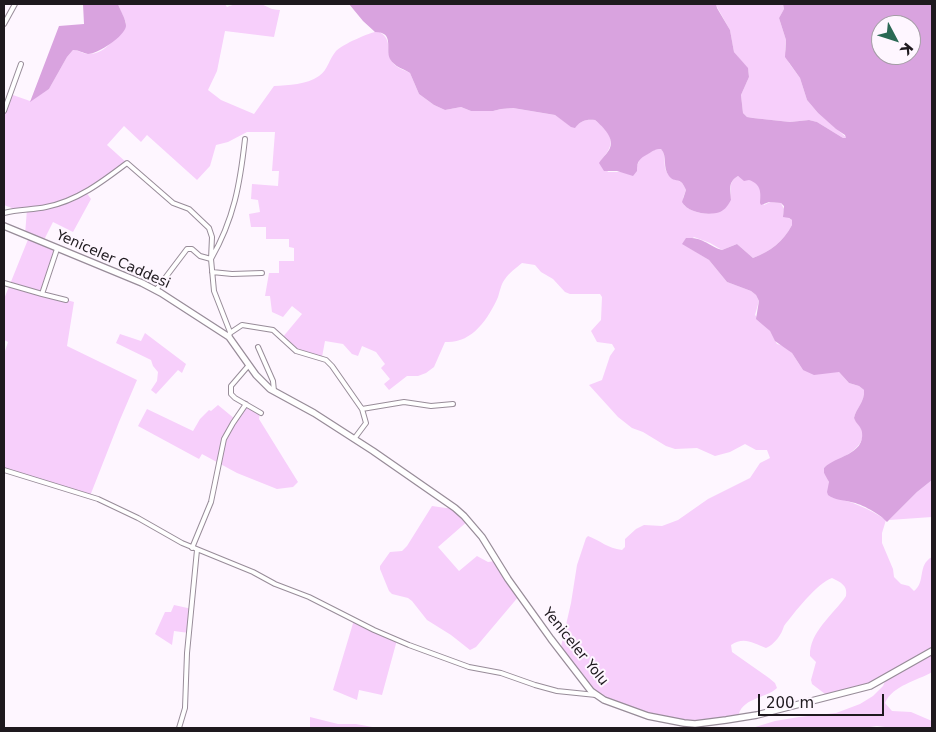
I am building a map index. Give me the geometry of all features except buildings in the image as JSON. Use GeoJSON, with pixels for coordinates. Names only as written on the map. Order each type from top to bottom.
{"type":"FeatureCollection","features":[{"type":"Feature","properties":{"kind":"street"},"geometry":{"type":"LineString","coordinates":[[4,24],[15,4]]}},
{"type":"Feature","properties":{"kind":"street"},"geometry":{"type":"LineString","coordinates":[[4,108],[21,64]]}},
{"type":"Feature","properties":{"kind":"street"},"geometry":{"type":"LineString","coordinates":[[211,258],[229,225],[241,175],[245,139]]}},
{"type":"Feature","properties":{"kind":"street"},"geometry":{"type":"LineString","coordinates":[[4,213],[44,208],[69,200],[97,185],[127,163],[175,205],[189,209],[209,228],[212,236],[212,272],[217,300],[230,335],[242,325],[270,329],[279,334],[296,352],[324,358],[332,366],[362,409],[366,423],[354,439]]}},
{"type":"Feature","properties":{"kind":"street","name":"Yeniceler Caddesi"},"geometry":{"type":"LineString","coordinates":[[4,226],[156,290],[230,335],[260,380],[274,391],[314,413],[421,485]]}},
{"type":"Feature","properties":{"kind":"street"},"geometry":{"type":"LineString","coordinates":[[42,294],[57,249]]}},
{"type":"Feature","properties":{"kind":"street"},"geometry":{"type":"LineString","coordinates":[[156,290],[187,249],[192,249],[200,256],[211,258]]}},
{"type":"Feature","properties":{"kind":"street"},"geometry":{"type":"LineString","coordinates":[[212,272],[232,274],[262,273]]}},
{"type":"Feature","properties":{"kind":"street"},"geometry":{"type":"LineString","coordinates":[[4,283],[66,300]]}},
{"type":"Feature","properties":{"kind":"street"},"geometry":{"type":"LineString","coordinates":[[258,347],[273,382],[274,391]]}},
{"type":"Feature","properties":{"kind":"street"},"geometry":{"type":"LineString","coordinates":[[249,365],[232,386],[230,392],[235,398],[261,412]]}},
{"type":"Feature","properties":{"kind":"street"},"geometry":{"type":"LineString","coordinates":[[362,409],[404,402],[431,406],[453,404]]}},
{"type":"Feature","properties":{"kind":"street"},"geometry":{"type":"LineString","coordinates":[[179,728],[185,708],[195,549],[210,506],[226,434],[246,404]]}},
{"type":"Feature","properties":{"kind":"street"},"geometry":{"type":"LineString","coordinates":[[4,470],[67,488],[98,500],[138,518],[195,549],[309,597],[390,637],[450,660],[469,667],[501,673],[557,690],[596,695]]}},
{"type":"Feature","properties":{"kind":"street","name":"Yeniceler Yolu"},"geometry":{"type":"LineString","coordinates":[[421,485],[455,508],[473,525],[528,608],[596,695],[624,708],[668,720],[695,724],[757,715],[870,686],[932,651]]}},
{"type":"Feature","properties":{"kind":"shaded area"},"geometry":{"type":"Polygon","coordinates":[[[256,3],[280,10],[274,37],[225,31],[217,71],[208,90],[221,100],[254,114],[274,86],[297,84],[314,79],[324,71],[339,48],[378,31],[388,43],[391,60],[397,66],[410,73],[419,94],[434,105],[445,110],[461,107],[471,111],[493,111],[513,108],[555,115],[572,127],[584,121],[595,120],[609,134],[611,144],[601,160],[608,172],[621,172],[637,166],[640,158],[656,149],[661,149],[667,172],[682,183],[686,190],[683,198],[684,205],[696,212],[715,212],[727,206],[731,200],[732,181],[738,176],[757,184],[764,205],[770,202],[781,203],[784,209],[783,215],[792,220],[792,225],[780,241],[771,249],[753,258],[737,244],[722,250],[694,237],[685,245],[709,260],[727,282],[751,291],[756,295],[759,301],[755,315],[770,331],[777,344],[784,346],[792,353],[803,370],[839,372],[849,383],[859,386],[864,390],[863,398],[854,418],[861,428],[863,435],[861,441],[851,452],[826,466],[824,473],[828,478],[832,497],[860,506],[886,520],[882,533],[882,543],[893,569],[894,577],[901,584],[909,586],[914,591],[920,583],[927,560],[932,557],[932,672],[899,688],[885,703],[892,711],[911,712],[932,721],[932,728],[877,726],[863,728],[752,728],[775,721],[836,713],[860,704],[873,696],[883,686],[886,679],[829,697],[812,684],[811,680],[816,662],[810,656],[814,639],[823,624],[846,596],[845,587],[832,578],[806,599],[769,647],[766,648],[753,642],[744,641],[731,645],[732,652],[769,678],[775,683],[777,688],[743,706],[738,718],[707,723],[668,720],[596,695],[560,651],[577,565],[586,538],[588,536],[608,546],[622,550],[625,547],[625,539],[636,529],[644,525],[662,526],[678,520],[708,499],[750,478],[760,463],[770,458],[767,450],[756,450],[745,444],[730,452],[715,456],[697,448],[675,449],[632,428],[618,417],[589,385],[602,380],[610,356],[615,349],[612,344],[597,342],[591,331],[601,320],[602,297],[600,294],[570,294],[565,292],[553,279],[541,272],[535,265],[522,263],[509,274],[502,283],[494,306],[484,322],[471,335],[454,342],[445,342],[434,367],[418,376],[407,376],[389,390],[384,384],[390,379],[381,368],[385,364],[376,352],[362,346],[358,356],[352,354],[343,344],[325,341],[322,357],[296,351],[282,338],[302,314],[292,306],[283,317],[272,312],[270,296],[265,296],[269,273],[279,273],[279,261],[294,261],[294,248],[289,247],[289,239],[266,239],[266,227],[251,227],[249,214],[260,212],[258,200],[251,199],[252,184],[278,186],[279,171],[272,171],[275,132],[247,132],[228,142],[216,145],[210,166],[197,180],[147,135],[141,142],[124,126],[107,145],[127,163],[86,192],[91,199],[73,232],[53,222],[43,242],[57,249],[42,293],[74,302],[67,346],[137,380],[90,496],[4,470],[4,354],[8,342],[4,340],[4,299],[29,237],[25,235],[27,209],[17,210],[4,205],[4,111],[10,94],[30,101],[49,89],[73,50],[87,54],[106,48],[126,23],[118,4],[225,4],[227,7],[256,3]]]}},
{"type":"Feature","properties":{"kind":"shaded area"},"geometry":{"type":"Polygon","coordinates":[[[83,4],[118,4],[126,23],[124,30],[110,44],[98,51],[88,54],[73,50],[49,89],[30,102],[59,26],[84,24],[83,4]]]}},
{"type":"Feature","properties":{"kind":"shaded area"},"geometry":{"type":"Polygon","coordinates":[[[349,4],[716,4],[730,30],[734,52],[748,68],[749,77],[741,95],[743,113],[747,117],[790,122],[809,120],[817,122],[846,138],[845,135],[818,113],[807,100],[800,78],[785,57],[786,40],[779,18],[784,9],[783,4],[932,4],[932,480],[887,522],[865,507],[828,495],[829,482],[824,473],[824,468],[854,450],[862,440],[862,432],[854,418],[863,398],[864,390],[859,386],[849,383],[839,372],[814,375],[803,370],[792,353],[775,341],[770,331],[756,319],[759,301],[756,295],[751,291],[727,282],[709,260],[682,244],[686,238],[692,238],[702,240],[722,250],[737,244],[753,258],[776,245],[792,225],[792,220],[783,217],[784,206],[781,203],[769,202],[761,205],[758,186],[749,180],[744,181],[738,176],[732,181],[730,189],[731,200],[725,208],[715,213],[699,213],[689,209],[682,202],[686,190],[680,181],[671,178],[667,173],[661,149],[654,150],[641,159],[633,176],[617,171],[604,171],[599,163],[609,150],[611,142],[608,134],[595,120],[584,121],[575,128],[555,115],[513,108],[493,111],[471,111],[461,107],[445,110],[434,105],[419,94],[410,73],[396,66],[390,59],[388,42],[385,35],[375,32],[349,4]]]}},
{"type":"Feature","properties":{"kind":"shaded area"},"geometry":{"type":"Polygon","coordinates":[[[716,4],[783,4],[784,9],[779,18],[786,40],[785,50],[789,63],[800,78],[807,100],[818,113],[847,138],[843,138],[817,122],[809,120],[790,122],[747,117],[743,113],[741,95],[749,77],[748,69],[734,52],[730,30],[716,4]]]}},
{"type":"Feature","properties":{"kind":"shaded area"},"geometry":{"type":"Polygon","coordinates":[[[145,333],[186,364],[182,373],[178,370],[156,394],[151,390],[157,381],[158,372],[151,360],[116,343],[120,334],[141,341],[145,333]]]}},
{"type":"Feature","properties":{"kind":"shaded area"},"geometry":{"type":"Polygon","coordinates":[[[246,404],[260,412],[259,419],[298,482],[293,487],[277,489],[237,473],[202,454],[199,459],[138,426],[147,409],[193,431],[200,419],[209,410],[211,411],[218,405],[235,419],[246,404]]]}},
{"type":"Feature","properties":{"kind":"shaded area"},"geometry":{"type":"Polygon","coordinates":[[[932,480],[932,517],[889,520],[917,492],[932,480]]]}},
{"type":"Feature","properties":{"kind":"shaded area"},"geometry":{"type":"Polygon","coordinates":[[[432,506],[454,507],[469,520],[438,547],[459,571],[477,556],[488,562],[495,561],[519,596],[476,647],[470,650],[427,620],[408,598],[392,594],[380,569],[380,566],[390,552],[402,551],[407,546],[432,506]]]}},
{"type":"Feature","properties":{"kind":"shaded area"},"geometry":{"type":"Polygon","coordinates":[[[174,605],[192,609],[189,633],[174,631],[172,645],[155,634],[165,612],[171,612],[174,605]]]}},
{"type":"Feature","properties":{"kind":"shaded area"},"geometry":{"type":"Polygon","coordinates":[[[354,620],[397,640],[382,695],[359,690],[357,700],[333,690],[354,620]]]}},
{"type":"Feature","properties":{"kind":"shaded area"},"geometry":{"type":"Polygon","coordinates":[[[310,717],[338,724],[356,724],[378,728],[310,728],[310,717]]]}}]}
